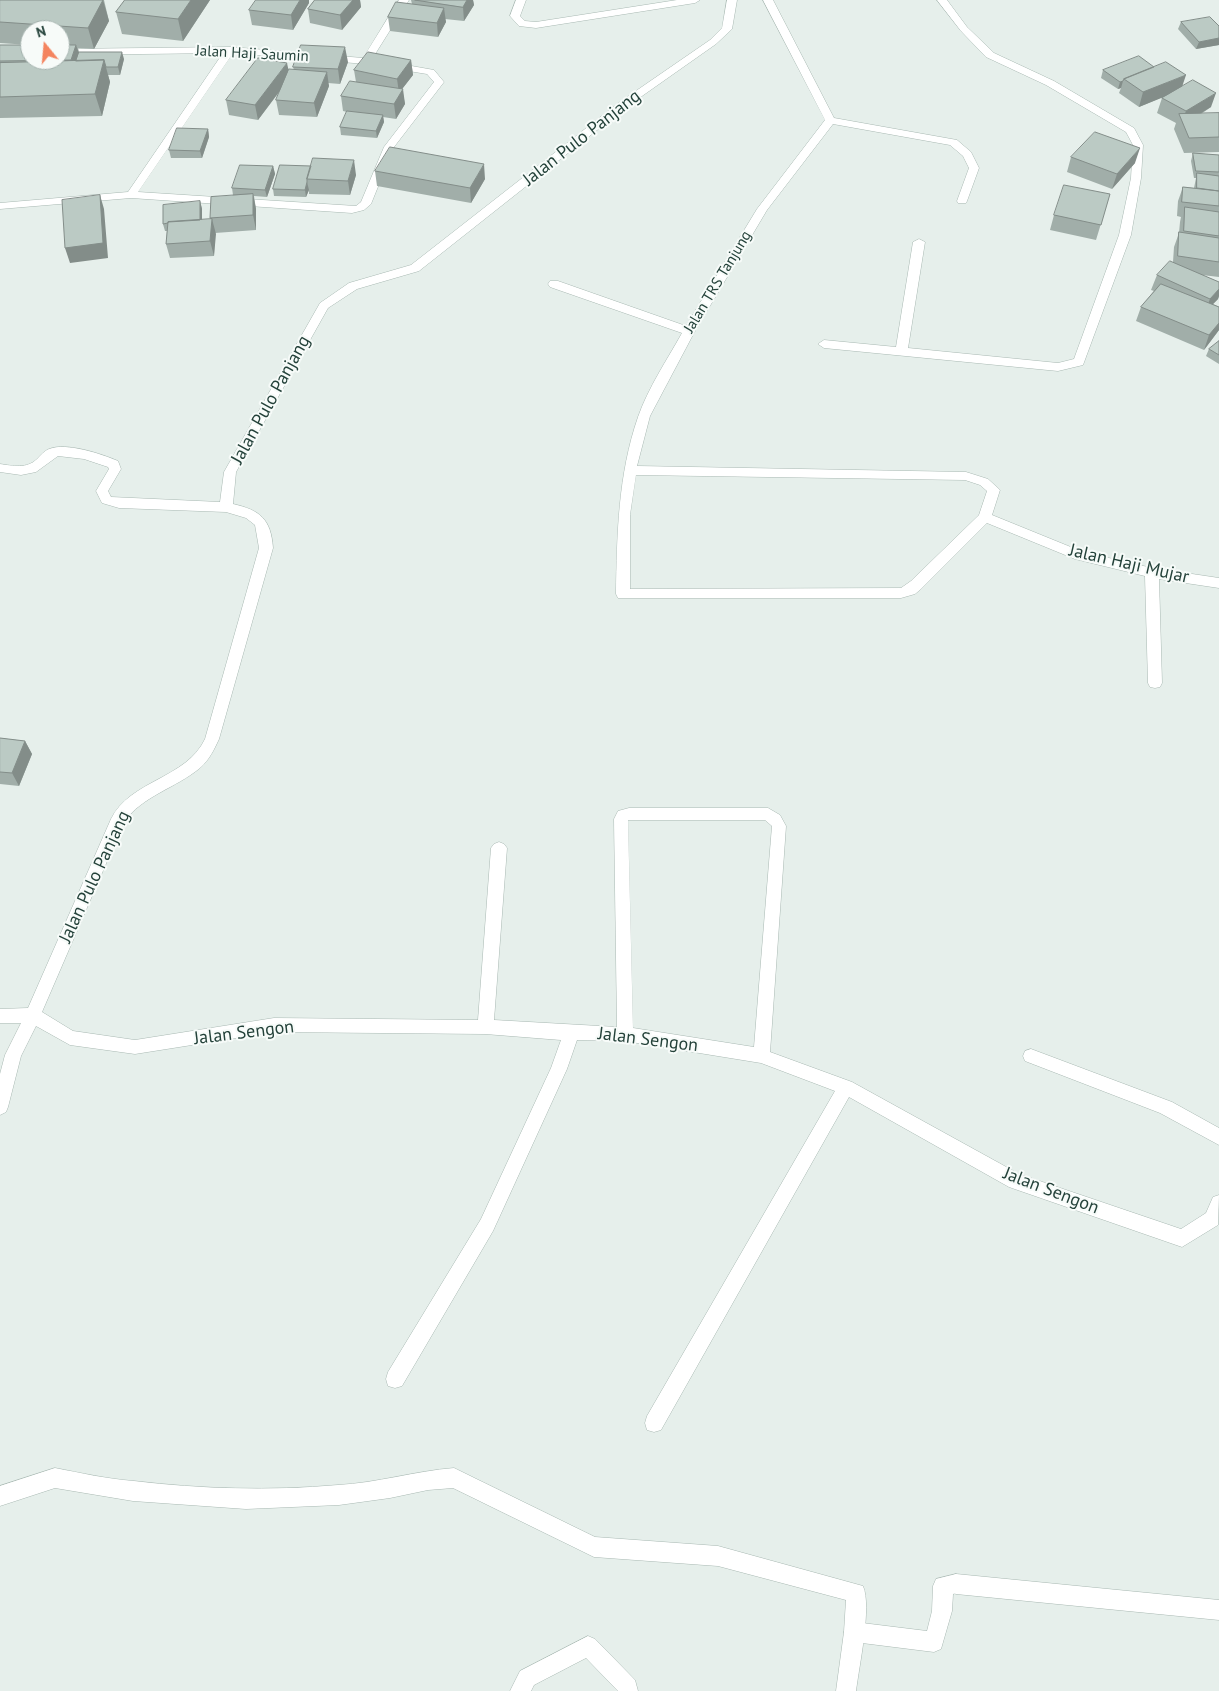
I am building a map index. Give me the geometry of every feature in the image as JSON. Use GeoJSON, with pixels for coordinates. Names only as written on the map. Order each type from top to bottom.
{"type":"FeatureCollection","features":[{"type":"Feature","properties":{"kind":"street"},"geometry":{"type":"LineString","coordinates":[[366,61],[404,0]]}},
{"type":"Feature","properties":{"kind":"street"},"geometry":{"type":"LineString","coordinates":[[521,0],[516,16],[522,24],[536,25],[695,0]]}},
{"type":"Feature","properties":{"kind":"street","name":"Jalan Pulo Panjang"},"geometry":{"type":"LineString","coordinates":[[0,1106],[13,1055],[33,1015],[118,819],[127,806],[194,764],[206,752],[212,739],[266,548],[266,532],[258,520],[246,511],[226,507],[230,472],[324,306],[353,286],[415,268],[622,106],[713,42],[727,29],[732,0]]}},
{"type":"Feature","properties":{"kind":"street"},"geometry":{"type":"LineString","coordinates":[[768,0],[830,120],[953,142],[967,154],[974,168],[962,202]]}},
{"type":"Feature","properties":{"kind":"street"},"geometry":{"type":"LineString","coordinates":[[824,344],[1058,367],[1078,362],[1126,235],[1136,178],[1138,145],[1130,130],[1050,83],[990,55],[964,29],[942,0]]}},
{"type":"Feature","properties":{"kind":"street"},"geometry":{"type":"LineString","coordinates":[[0,206],[131,195],[230,50]]}},
{"type":"Feature","properties":{"kind":"street","name":"Jalan Haji Saumin"},"geometry":{"type":"LineString","coordinates":[[70,52],[230,50],[366,61],[430,72],[438,82],[389,147],[366,204],[360,208],[352,210],[131,195]]}},
{"type":"Feature","properties":{"kind":"street","name":"Jalan TRS Tanjung"},"geometry":{"type":"LineString","coordinates":[[830,120],[762,208],[664,374],[644,416],[630,470],[624,515],[623,594],[901,592],[910,590],[985,517]]}},
{"type":"Feature","properties":{"kind":"street"},"geometry":{"type":"LineString","coordinates":[[901,352],[919,242]]}},
{"type":"Feature","properties":{"kind":"street"},"geometry":{"type":"LineString","coordinates":[[554,284],[689,331]]}},
{"type":"Feature","properties":{"kind":"street"},"geometry":{"type":"LineString","coordinates":[[0,468],[23,472],[30,470],[52,452],[63,452],[106,460],[114,464],[115,469],[102,491],[107,500],[119,503],[226,507]]}},
{"type":"Feature","properties":{"kind":"street"},"geometry":{"type":"LineString","coordinates":[[630,470],[966,476],[984,482],[994,490],[985,517]]}},
{"type":"Feature","properties":{"kind":"street","name":"Jalan Haji Mujar"},"geometry":{"type":"LineString","coordinates":[[985,517],[1080,556],[1152,573],[1219,584]]}},
{"type":"Feature","properties":{"kind":"street"},"geometry":{"type":"LineString","coordinates":[[1152,573],[1155,684]]}},
{"type":"Feature","properties":{"kind":"street"},"geometry":{"type":"LineString","coordinates":[[625,1034],[621,819],[623,815],[768,814],[775,819],[779,826],[761,1056]]}},
{"type":"Feature","properties":{"kind":"street"},"geometry":{"type":"LineString","coordinates":[[485,1027],[499,848]]}},
{"type":"Feature","properties":{"kind":"street"},"geometry":{"type":"LineString","coordinates":[[0,1016],[33,1015]]}},
{"type":"Feature","properties":{"kind":"street","name":"Jalan Sengon"},"geometry":{"type":"LineString","coordinates":[[33,1015],[70,1038],[135,1048],[274,1026],[485,1027],[571,1033],[625,1034],[761,1056],[846,1087],[1015,1181],[1182,1238],[1216,1224],[1219,1203]]}},
{"type":"Feature","properties":{"kind":"street"},"geometry":{"type":"LineString","coordinates":[[395,1380],[487,1225],[559,1069],[571,1033]]}},
{"type":"Feature","properties":{"kind":"street"},"geometry":{"type":"LineString","coordinates":[[1031,1056],[1166,1107],[1219,1137]]}},
{"type":"Feature","properties":{"kind":"street"},"geometry":{"type":"LineString","coordinates":[[654,1423],[846,1087]]}},
{"type":"Feature","properties":{"kind":"street"},"geometry":{"type":"LineString","coordinates":[[0,1496],[55,1478],[133,1490],[246,1499],[339,1495],[390,1488],[428,1480],[454,1478],[594,1547],[718,1556],[856,1593],[854,1632],[846,1691]]}},
{"type":"Feature","properties":{"kind":"street"},"geometry":{"type":"LineString","coordinates":[[854,1632],[934,1642],[942,1611],[943,1586],[956,1584],[1219,1610]]}},
{"type":"Feature","properties":{"kind":"street"},"geometry":{"type":"LineString","coordinates":[[520,1691],[526,1678],[588,1646],[628,1687],[628,1691]]}},
{"type":"Feature","properties":{"kind":"building"},"geometry":{"type":"Polygon","coordinates":[[[0,0],[103,0],[88,28],[70,27],[70,20],[20,20],[20,23],[0,22],[0,0]]]}},
{"type":"Feature","properties":{"kind":"building"},"geometry":{"type":"Polygon","coordinates":[[[125,0],[191,0],[178,19],[116,12],[125,0]]]}},
{"type":"Feature","properties":{"kind":"building"},"geometry":{"type":"Polygon","coordinates":[[[256,0],[300,0],[291,15],[249,10],[256,0]]]}},
{"type":"Feature","properties":{"kind":"building"},"geometry":{"type":"Polygon","coordinates":[[[315,0],[353,0],[340,15],[308,9],[315,0]]]}},
{"type":"Feature","properties":{"kind":"building"},"geometry":{"type":"Polygon","coordinates":[[[415,0],[467,0],[463,7],[415,0]]]}},
{"type":"Feature","properties":{"kind":"building"},"geometry":{"type":"Polygon","coordinates":[[[396,2],[444,8],[437,23],[388,17],[396,2]]]}},
{"type":"Feature","properties":{"kind":"building"},"geometry":{"type":"Polygon","coordinates":[[[1210,17],[1219,26],[1219,38],[1199,42],[1181,22],[1210,17]]]}},
{"type":"Feature","properties":{"kind":"building"},"geometry":{"type":"Polygon","coordinates":[[[0,45],[20,45],[20,61],[0,61],[0,45]]]}},
{"type":"Feature","properties":{"kind":"building"},"geometry":{"type":"Polygon","coordinates":[[[70,45],[76,45],[71,60],[70,45]]]}},
{"type":"Feature","properties":{"kind":"building"},"geometry":{"type":"Polygon","coordinates":[[[301,45],[345,47],[338,69],[293,67],[301,45]]]}},
{"type":"Feature","properties":{"kind":"building"},"geometry":{"type":"Polygon","coordinates":[[[79,52],[122,52],[118,67],[106,67],[104,60],[76,61],[79,52]]]}},
{"type":"Feature","properties":{"kind":"building"},"geometry":{"type":"Polygon","coordinates":[[[368,52],[411,60],[397,79],[354,70],[368,52]]]}},
{"type":"Feature","properties":{"kind":"building"},"geometry":{"type":"Polygon","coordinates":[[[1139,56],[1154,67],[1120,82],[1103,70],[1139,56]]]}},
{"type":"Feature","properties":{"kind":"building"},"geometry":{"type":"Polygon","coordinates":[[[258,58],[287,63],[255,105],[226,100],[258,58]]]}},
{"type":"Feature","properties":{"kind":"building"},"geometry":{"type":"Polygon","coordinates":[[[104,60],[95,94],[0,97],[0,63],[20,62],[20,70],[70,70],[70,61],[104,60]]]}},
{"type":"Feature","properties":{"kind":"building"},"geometry":{"type":"Polygon","coordinates":[[[1166,62],[1186,75],[1143,92],[1124,79],[1166,62]]]}},
{"type":"Feature","properties":{"kind":"building"},"geometry":{"type":"Polygon","coordinates":[[[289,69],[327,72],[314,103],[276,100],[289,69]]]}},
{"type":"Feature","properties":{"kind":"building"},"geometry":{"type":"Polygon","coordinates":[[[1193,80],[1216,93],[1186,111],[1162,98],[1193,80]]]}},
{"type":"Feature","properties":{"kind":"building"},"geometry":{"type":"Polygon","coordinates":[[[350,81],[403,89],[394,104],[341,96],[350,81]]]}},
{"type":"Feature","properties":{"kind":"building"},"geometry":{"type":"Polygon","coordinates":[[[347,111],[383,115],[376,131],[340,127],[347,111]]]}},
{"type":"Feature","properties":{"kind":"building"},"geometry":{"type":"Polygon","coordinates":[[[1219,113],[1219,137],[1189,138],[1179,114],[1219,113]]]}},
{"type":"Feature","properties":{"kind":"building"},"geometry":{"type":"Polygon","coordinates":[[[177,128],[208,129],[200,151],[169,150],[177,128]]]}},
{"type":"Feature","properties":{"kind":"building"},"geometry":{"type":"Polygon","coordinates":[[[1095,132],[1140,148],[1117,174],[1071,157],[1095,132]]]}},
{"type":"Feature","properties":{"kind":"building"},"geometry":{"type":"Polygon","coordinates":[[[390,147],[484,164],[470,188],[375,171],[390,147]]]}},
{"type":"Feature","properties":{"kind":"building"},"geometry":{"type":"Polygon","coordinates":[[[1193,153],[1219,155],[1219,172],[1196,171],[1193,153]]]}},
{"type":"Feature","properties":{"kind":"building"},"geometry":{"type":"Polygon","coordinates":[[[313,158],[354,160],[348,181],[307,179],[313,158]]]}},
{"type":"Feature","properties":{"kind":"building"},"geometry":{"type":"Polygon","coordinates":[[[240,165],[273,166],[265,190],[232,188],[240,165]]]}},
{"type":"Feature","properties":{"kind":"building"},"geometry":{"type":"Polygon","coordinates":[[[280,165],[311,166],[305,190],[273,189],[280,165]]]}},
{"type":"Feature","properties":{"kind":"building"},"geometry":{"type":"Polygon","coordinates":[[[1197,173],[1219,176],[1219,191],[1197,188],[1197,173]]]}},
{"type":"Feature","properties":{"kind":"building"},"geometry":{"type":"Polygon","coordinates":[[[1064,185],[1110,194],[1101,225],[1054,215],[1064,185]]]}},
{"type":"Feature","properties":{"kind":"building"},"geometry":{"type":"Polygon","coordinates":[[[1183,187],[1219,191],[1219,206],[1182,202],[1183,187]]]}},
{"type":"Feature","properties":{"kind":"building"},"geometry":{"type":"Polygon","coordinates":[[[253,194],[253,215],[210,218],[211,197],[253,194]]]}},
{"type":"Feature","properties":{"kind":"building"},"geometry":{"type":"Polygon","coordinates":[[[100,195],[103,243],[65,248],[62,200],[100,195]]]}},
{"type":"Feature","properties":{"kind":"building"},"geometry":{"type":"Polygon","coordinates":[[[200,201],[200,220],[163,224],[163,205],[200,201]]]}},
{"type":"Feature","properties":{"kind":"building"},"geometry":{"type":"Polygon","coordinates":[[[1185,207],[1219,212],[1219,236],[1184,231],[1185,207]]]}},
{"type":"Feature","properties":{"kind":"building"},"geometry":{"type":"Polygon","coordinates":[[[212,219],[210,241],[166,244],[168,222],[212,219]]]}},
{"type":"Feature","properties":{"kind":"building"},"geometry":{"type":"Polygon","coordinates":[[[1179,232],[1219,238],[1219,262],[1178,256],[1179,232]]]}},
{"type":"Feature","properties":{"kind":"building"},"geometry":{"type":"Polygon","coordinates":[[[1170,261],[1219,282],[1219,289],[1210,299],[1157,275],[1170,261]]]}},
{"type":"Feature","properties":{"kind":"building"},"geometry":{"type":"Polygon","coordinates":[[[1161,284],[1219,307],[1219,323],[1209,335],[1141,307],[1161,284]]]}},
{"type":"Feature","properties":{"kind":"building"},"geometry":{"type":"Polygon","coordinates":[[[1219,341],[1219,355],[1209,349],[1219,341]]]}},
{"type":"Feature","properties":{"kind":"building"},"geometry":{"type":"Polygon","coordinates":[[[0,738],[25,741],[12,773],[0,772],[0,738]]]}}]}
